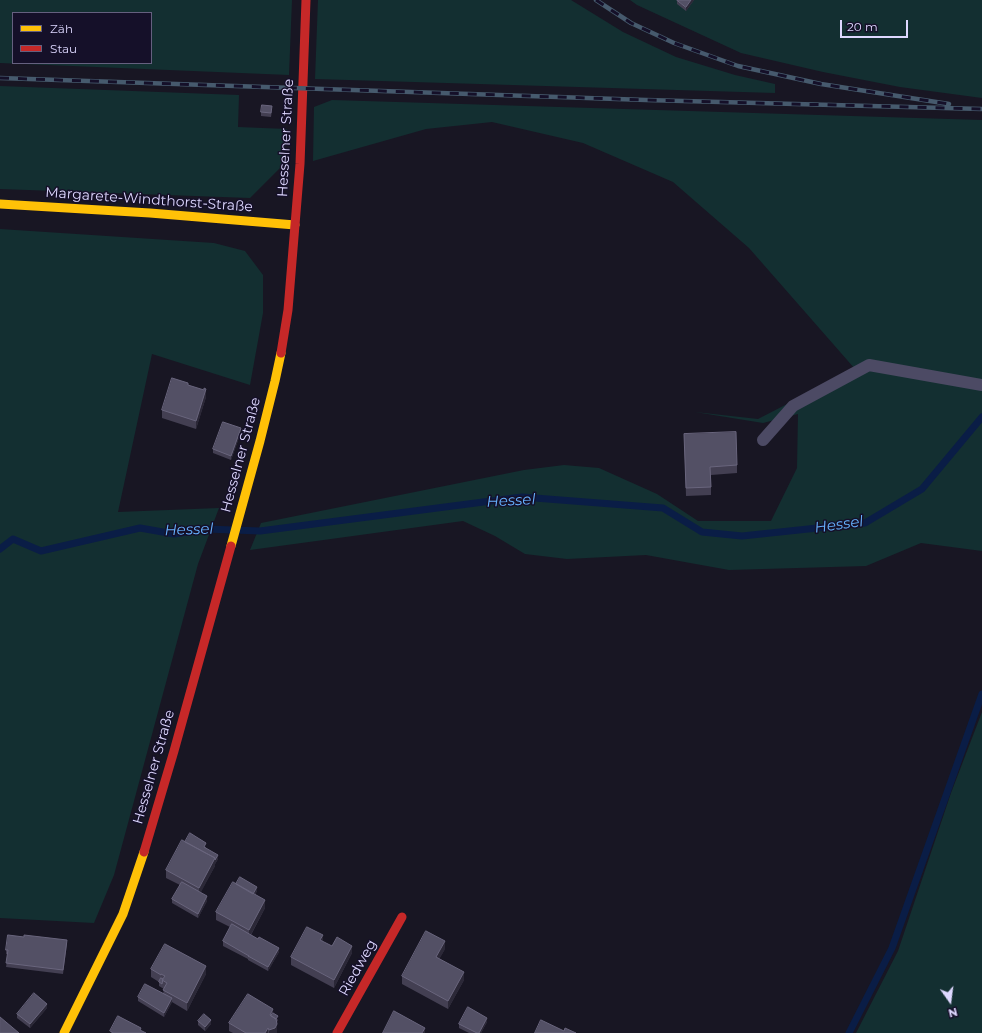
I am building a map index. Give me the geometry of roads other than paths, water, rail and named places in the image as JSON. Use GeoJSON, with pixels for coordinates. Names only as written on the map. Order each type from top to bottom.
{"type":"FeatureCollection","features":[{"type":"Feature","properties":{"kind":"street","name":"Hesselner Straße"},"geometry":{"type":"LineString","coordinates":[[64,1033],[123,914],[140,869],[262,433],[280,358],[288,310],[300,164],[306,0]]}},
{"type":"Feature","properties":{"kind":"street","name":"Margarete-Windthorst-Straße"},"geometry":{"type":"LineString","coordinates":[[0,204],[150,213],[295,225]]}},
{"type":"Feature","properties":{"kind":"street","name":"Riedweg"},"geometry":{"type":"LineString","coordinates":[[337,1033],[402,917]]}},
{"type":"Feature","properties":{"kind":"lane"},"geometry":{"type":"LineString","coordinates":[[763,440],[793,406],[869,365],[982,385]]}},
{"type":"Feature","properties":{"kind":"waterway","name":"Hessel"},"geometry":{"type":"LineString","coordinates":[[0,549],[13,539],[41,551],[140,528],[174,534],[206,529],[260,531],[522,497],[663,508],[702,532],[742,536],[865,523],[922,489],[982,417]]}},
{"type":"Feature","properties":{"kind":"waterway"},"geometry":{"type":"LineString","coordinates":[[849,1033],[892,948],[982,694]]}},
{"type":"Feature","properties":{"kind":"railway"},"geometry":{"type":"LineString","coordinates":[[596,0],[631,23],[674,43],[738,66],[821,84],[949,104]]}},
{"type":"Feature","properties":{"kind":"railway"},"geometry":{"type":"LineString","coordinates":[[0,78],[646,100],[982,109]]}}]}
